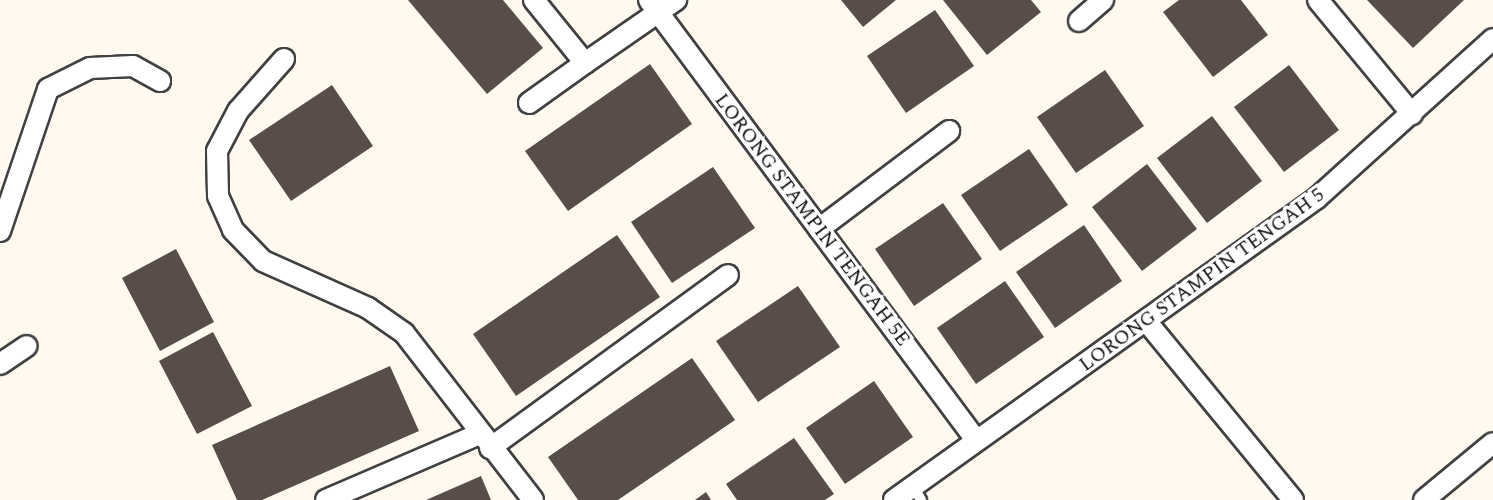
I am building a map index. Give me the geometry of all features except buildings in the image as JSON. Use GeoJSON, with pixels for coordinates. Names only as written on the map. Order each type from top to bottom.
{"type":"FeatureCollection","features":[{"type":"Feature","properties":{"kind":"street"},"geometry":{"type":"LineString","coordinates":[[534,0],[585,63]]}},
{"type":"Feature","properties":{"kind":"street"},"geometry":{"type":"LineString","coordinates":[[529,103],[585,63],[653,6],[676,0]]}},
{"type":"Feature","properties":{"kind":"street"},"geometry":{"type":"LineString","coordinates":[[1079,21],[1103,0]]}},
{"type":"Feature","properties":{"kind":"street"},"geometry":{"type":"LineString","coordinates":[[1318,0],[1413,114]]}},
{"type":"Feature","properties":{"kind":"street","name":"LORONG STAMPIN TENGAH 5E"},"geometry":{"type":"LineString","coordinates":[[653,6],[976,440]]}},
{"type":"Feature","properties":{"kind":"street","name":"LORONG STAMPIN TENGAH 5"},"geometry":{"type":"LineString","coordinates":[[894,500],[917,493],[976,440],[1147,322],[1317,198],[1413,114],[1493,39]]}},
{"type":"Feature","properties":{"kind":"street"},"geometry":{"type":"LineString","coordinates":[[284,59],[238,111],[217,151],[218,196],[233,230],[263,261],[368,308],[404,333],[485,441],[533,500]]}},
{"type":"Feature","properties":{"kind":"street"},"geometry":{"type":"LineString","coordinates":[[0,231],[48,89],[90,68],[133,66],[160,81]]}},
{"type":"Feature","properties":{"kind":"street"},"geometry":{"type":"LineString","coordinates":[[819,229],[949,131]]}},
{"type":"Feature","properties":{"kind":"street"},"geometry":{"type":"LineString","coordinates":[[326,500],[485,441],[728,275]]}},
{"type":"Feature","properties":{"kind":"street"},"geometry":{"type":"LineString","coordinates":[[1147,322],[1293,500]]}},
{"type":"Feature","properties":{"kind":"street"},"geometry":{"type":"LineString","coordinates":[[0,364],[27,346]]}},
{"type":"Feature","properties":{"kind":"street"},"geometry":{"type":"LineString","coordinates":[[1424,500],[1493,443]]}}]}
